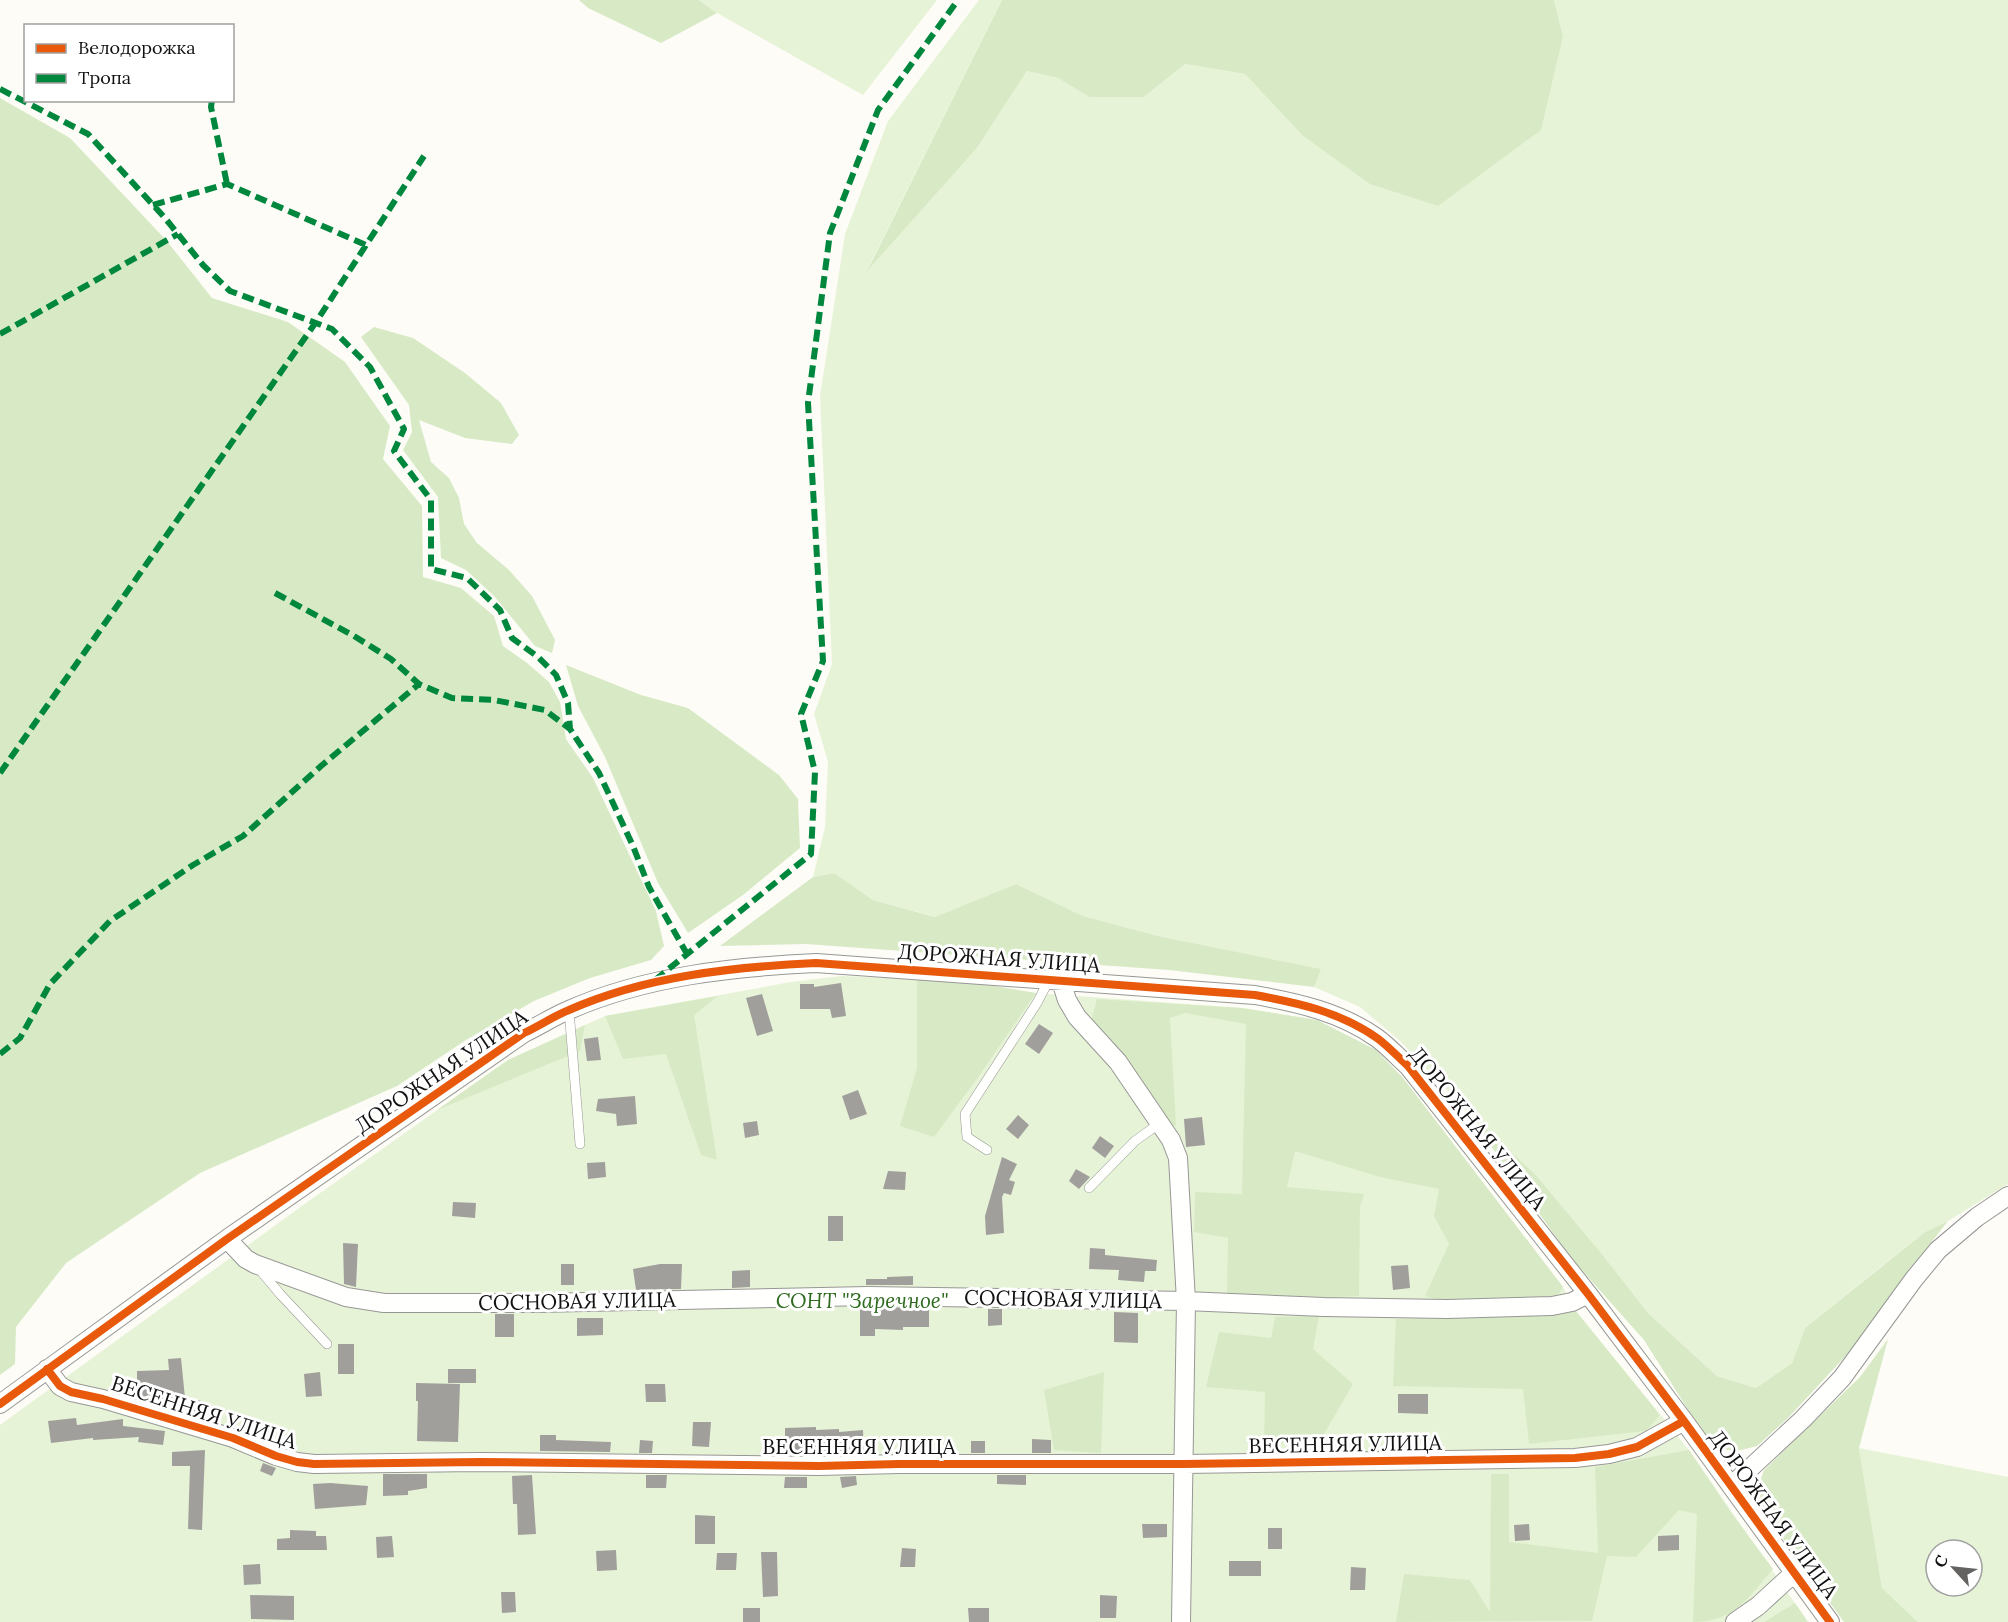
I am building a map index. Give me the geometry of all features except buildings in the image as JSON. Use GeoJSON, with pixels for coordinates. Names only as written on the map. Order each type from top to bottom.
{"type":"FeatureCollection","features":[{"type":"Feature","properties":{"kind":"street","name":"ДОРОЖНАЯ УЛИЦА"},"geometry":{"type":"LineString","coordinates":[[0,1404],[227,1239],[524,1033],[569,1010],[650,984],[721,971],[816,963],[1255,995],[1308,1005],[1345,1020],[1378,1038],[1408,1066],[1588,1294],[1684,1421],[1830,1622]]}},
{"type":"Feature","properties":{"kind":"street"},"geometry":{"type":"LineString","coordinates":[[1055,980],[1077,1017],[1118,1062],[1171,1140],[1178,1158],[1185,1301],[1181,1622]]}},
{"type":"Feature","properties":{"kind":"street"},"geometry":{"type":"LineString","coordinates":[[1731,1486],[1803,1419],[1842,1378],[1938,1250],[1977,1217],[2008,1196]]}},
{"type":"Feature","properties":{"kind":"street","name":"СОСНОВАЯ УЛИЦА"},"geometry":{"type":"LineString","coordinates":[[227,1239],[246,1259],[255,1264],[346,1297],[384,1302],[538,1303],[868,1296],[1185,1301],[1447,1309],[1552,1306],[1572,1302],[1588,1294]]}},
{"type":"Feature","properties":{"kind":"street","name":"ВЕСЕННЯЯ УЛИЦА"},"geometry":{"type":"LineString","coordinates":[[47,1370],[60,1386],[71,1392],[103,1399],[233,1438],[276,1456],[314,1464],[480,1462],[819,1466],[1184,1464],[1575,1458],[1609,1454],[1637,1447],[1684,1421]]}},
{"type":"Feature","properties":{"kind":"street"},"geometry":{"type":"LineString","coordinates":[[1736,1622],[1758,1606],[1794,1573]]}},
{"type":"Feature","properties":{"kind":"lane"},"geometry":{"type":"LineString","coordinates":[[987,1150],[967,1137],[965,1114],[1037,1003],[1055,980]]}},
{"type":"Feature","properties":{"kind":"lane"},"geometry":{"type":"LineString","coordinates":[[569,1010],[580,1144]]}},
{"type":"Feature","properties":{"kind":"lane"},"geometry":{"type":"LineString","coordinates":[[1089,1188],[1135,1140],[1160,1123]]}},
{"type":"Feature","properties":{"kind":"lane"},"geometry":{"type":"LineString","coordinates":[[255,1264],[327,1344]]}},
{"type":"Feature","properties":{"kind":"green space"},"geometry":{"type":"Polygon","coordinates":[[[579,0],[699,0],[717,13],[661,43],[588,8],[579,0]]]}},
{"type":"Feature","properties":{"kind":"green space"},"geometry":{"type":"Polygon","coordinates":[[[699,0],[937,0],[863,95],[717,13],[699,0]]]}},
{"type":"Feature","properties":{"kind":"green space"},"geometry":{"type":"Polygon","coordinates":[[[979,0],[1002,0],[868,268],[977,148],[1027,71],[1058,78],[1089,97],[1144,97],[1185,64],[1245,74],[1302,135],[1563,36],[1554,0],[2008,0],[2008,1184],[1948,1221],[1925,1232],[1805,1328],[1792,1363],[1756,1388],[1717,1376],[1648,1313],[1535,1174],[1463,1107],[1399,1040],[1360,1007],[1314,987],[1320,969],[1158,936],[1083,916],[1016,884],[936,917],[873,900],[834,873],[813,877],[825,827],[828,762],[814,714],[832,664],[820,396],[845,234],[888,121],[979,0]]]}},
{"type":"Feature","properties":{"kind":"green space"},"geometry":{"type":"Polygon","coordinates":[[[1002,0],[1554,0],[1563,36],[1541,130],[1438,206],[1370,184],[1302,135],[1245,74],[1185,64],[1144,97],[1089,97],[1058,78],[1027,71],[977,148],[867,271],[1002,0]]]}},
{"type":"Feature","properties":{"kind":"green space"},"geometry":{"type":"Polygon","coordinates":[[[0,98],[70,138],[166,240],[212,298],[288,322],[345,362],[390,426],[383,459],[422,506],[423,577],[461,588],[494,616],[503,646],[549,682],[560,702],[566,739],[593,778],[656,911],[664,946],[651,960],[590,978],[534,1001],[466,1040],[397,1086],[200,1173],[66,1263],[16,1327],[15,1364],[0,1375],[0,98]]]}},
{"type":"Feature","properties":{"kind":"green space"},"geometry":{"type":"Polygon","coordinates":[[[374,327],[413,338],[465,373],[501,403],[519,435],[512,444],[465,438],[419,420],[431,462],[449,478],[459,498],[464,524],[477,543],[509,570],[532,596],[555,640],[552,653],[535,646],[494,596],[466,570],[441,558],[438,497],[403,450],[412,432],[409,405],[361,337],[374,327]]]}},
{"type":"Feature","properties":{"kind":"green space"},"geometry":{"type":"Polygon","coordinates":[[[566,665],[641,695],[688,708],[779,775],[798,799],[800,848],[743,895],[688,933],[658,883],[605,757],[578,706],[566,665]]]}},
{"type":"Feature","properties":{"kind":"green space"},"geometry":{"type":"Polygon","coordinates":[[[834,873],[873,900],[935,917],[1016,884],[1083,916],[1158,936],[1321,969],[1314,987],[1169,970],[806,944],[720,946],[813,877],[834,873]]]}},
{"type":"Feature","properties":{"kind":"green space","name":"СОНТ \"Заречное\""},"geometry":{"type":"Polygon","coordinates":[[[841,976],[963,981],[1036,993],[1242,1008],[1317,1020],[1376,1050],[1403,1078],[1563,1287],[1575,1310],[1689,1450],[1808,1622],[0,1622],[0,1425],[508,1060],[605,1016],[791,982],[841,976]]]}},
{"type":"Feature","properties":{"kind":"green space"},"geometry":{"type":"Polygon","coordinates":[[[917,979],[963,981],[1036,993],[934,1137],[900,1126],[917,1068],[917,979]]]}},
{"type":"Feature","properties":{"kind":"green space"},"geometry":{"type":"Polygon","coordinates":[[[718,996],[694,1015],[717,1160],[701,1155],[666,1054],[623,1059],[605,1016],[718,996]]]}},
{"type":"Feature","properties":{"kind":"green space"},"geometry":{"type":"Polygon","coordinates":[[[1097,999],[1242,1008],[1317,1020],[1376,1050],[1403,1078],[1563,1287],[1554,1301],[1448,1303],[1425,1296],[1449,1244],[1434,1216],[1439,1189],[1380,1177],[1295,1151],[1287,1187],[1364,1194],[1360,1207],[1359,1296],[1227,1295],[1228,1238],[1194,1232],[1195,1192],[1242,1194],[1246,1024],[1185,1013],[1170,1018],[1176,1125],[1172,1128],[1109,1038],[1090,1025],[1097,999]]]}},
{"type":"Feature","properties":{"kind":"green space"},"geometry":{"type":"Polygon","coordinates":[[[585,1025],[580,1051],[437,1110],[508,1060],[585,1025]]]}},
{"type":"Feature","properties":{"kind":"green space"},"geometry":{"type":"Polygon","coordinates":[[[1463,1107],[1535,1174],[1648,1313],[1717,1376],[1756,1388],[1792,1363],[1805,1328],[1925,1232],[1948,1221],[1853,1348],[1788,1418],[1757,1446],[1737,1451],[1722,1449],[1706,1438],[1644,1340],[1571,1258],[1463,1107]]]}},
{"type":"Feature","properties":{"kind":"green space"},"geometry":{"type":"Polygon","coordinates":[[[1575,1310],[1660,1415],[1646,1431],[1529,1444],[1523,1389],[1393,1386],[1396,1319],[1559,1315],[1575,1310]]]}},
{"type":"Feature","properties":{"kind":"green space"},"geometry":{"type":"Polygon","coordinates":[[[1319,1316],[1313,1349],[1353,1384],[1320,1441],[1264,1444],[1265,1392],[1206,1387],[1219,1332],[1271,1338],[1275,1317],[1319,1316]]]}},
{"type":"Feature","properties":{"kind":"green space"},"geometry":{"type":"Polygon","coordinates":[[[1888,1339],[1859,1448],[1882,1588],[1918,1622],[1844,1622],[1754,1499],[1764,1470],[1860,1377],[1888,1339]]]}},
{"type":"Feature","properties":{"kind":"green space"},"geometry":{"type":"Polygon","coordinates":[[[1104,1372],[1101,1453],[1054,1450],[1044,1390],[1104,1372]]]}},
{"type":"Feature","properties":{"kind":"green space"},"geometry":{"type":"Polygon","coordinates":[[[1859,1448],[2008,1477],[2008,1622],[1918,1622],[1882,1588],[1859,1448]]]}},
{"type":"Feature","properties":{"kind":"green space"},"geometry":{"type":"Polygon","coordinates":[[[1689,1450],[1773,1569],[1748,1599],[1730,1613],[1707,1621],[1693,1622],[1697,1514],[1679,1510],[1636,1557],[1607,1556],[1592,1621],[1396,1622],[1404,1574],[1470,1580],[1490,1612],[1491,1474],[1509,1474],[1509,1542],[1598,1553],[1595,1467],[1689,1450]]]}},
{"type":"Feature","properties":{"kind":"green space"},"geometry":{"type":"Polygon","coordinates":[[[1795,1603],[1808,1622],[1764,1622],[1795,1603]]]}},
{"type":"Feature","properties":{"kind":"marked path"},"geometry":{"type":"LineString","coordinates":[[655,980],[811,854],[815,772],[801,714],[823,661],[808,403],[830,233],[878,110],[958,0]]}},
{"type":"Feature","properties":{"kind":"marked path"},"geometry":{"type":"LineString","coordinates":[[0,89],[24,101]]}},
{"type":"Feature","properties":{"kind":"marked path"},"geometry":{"type":"LineString","coordinates":[[25,102],[88,134],[165,218],[203,265],[230,291],[332,329],[370,367],[404,429],[394,451],[431,500],[431,569],[467,578],[500,610],[512,638],[538,657],[556,675],[568,703],[570,729],[599,773],[633,846],[649,887],[687,954]]}},
{"type":"Feature","properties":{"kind":"marked path"},"geometry":{"type":"LineString","coordinates":[[212,102],[227,184]]}},
{"type":"Feature","properties":{"kind":"marked path"},"geometry":{"type":"LineString","coordinates":[[0,773],[316,322],[424,156]]}},
{"type":"Feature","properties":{"kind":"marked path"},"geometry":{"type":"LineString","coordinates":[[153,205],[227,184],[366,245]]}},
{"type":"Feature","properties":{"kind":"marked path"},"geometry":{"type":"LineString","coordinates":[[0,334],[178,234]]}},
{"type":"Feature","properties":{"kind":"marked path"},"geometry":{"type":"LineString","coordinates":[[275,593],[391,659],[419,684],[452,698],[494,700],[545,710],[570,729]]}},
{"type":"Feature","properties":{"kind":"marked path"},"geometry":{"type":"LineString","coordinates":[[0,1054],[20,1038],[50,984],[110,921],[193,865],[243,836],[321,766],[419,684]]}},
{"type":"Feature","properties":{"kind":"cycle path"},"geometry":{"type":"LineString","coordinates":[[0,1404],[227,1239],[524,1033],[563,1012],[598,998],[690,975],[753,967],[816,963],[1255,995],[1303,1005],[1349,1021],[1377,1038],[1408,1066],[1588,1294],[1684,1421],[1830,1622]]}},
{"type":"Feature","properties":{"kind":"cycle path"},"geometry":{"type":"LineString","coordinates":[[47,1369],[60,1386],[71,1392],[103,1399],[233,1438],[276,1456],[314,1464],[480,1462],[819,1466],[1184,1464],[1575,1458],[1609,1454],[1637,1447],[1684,1421]]}}]}
